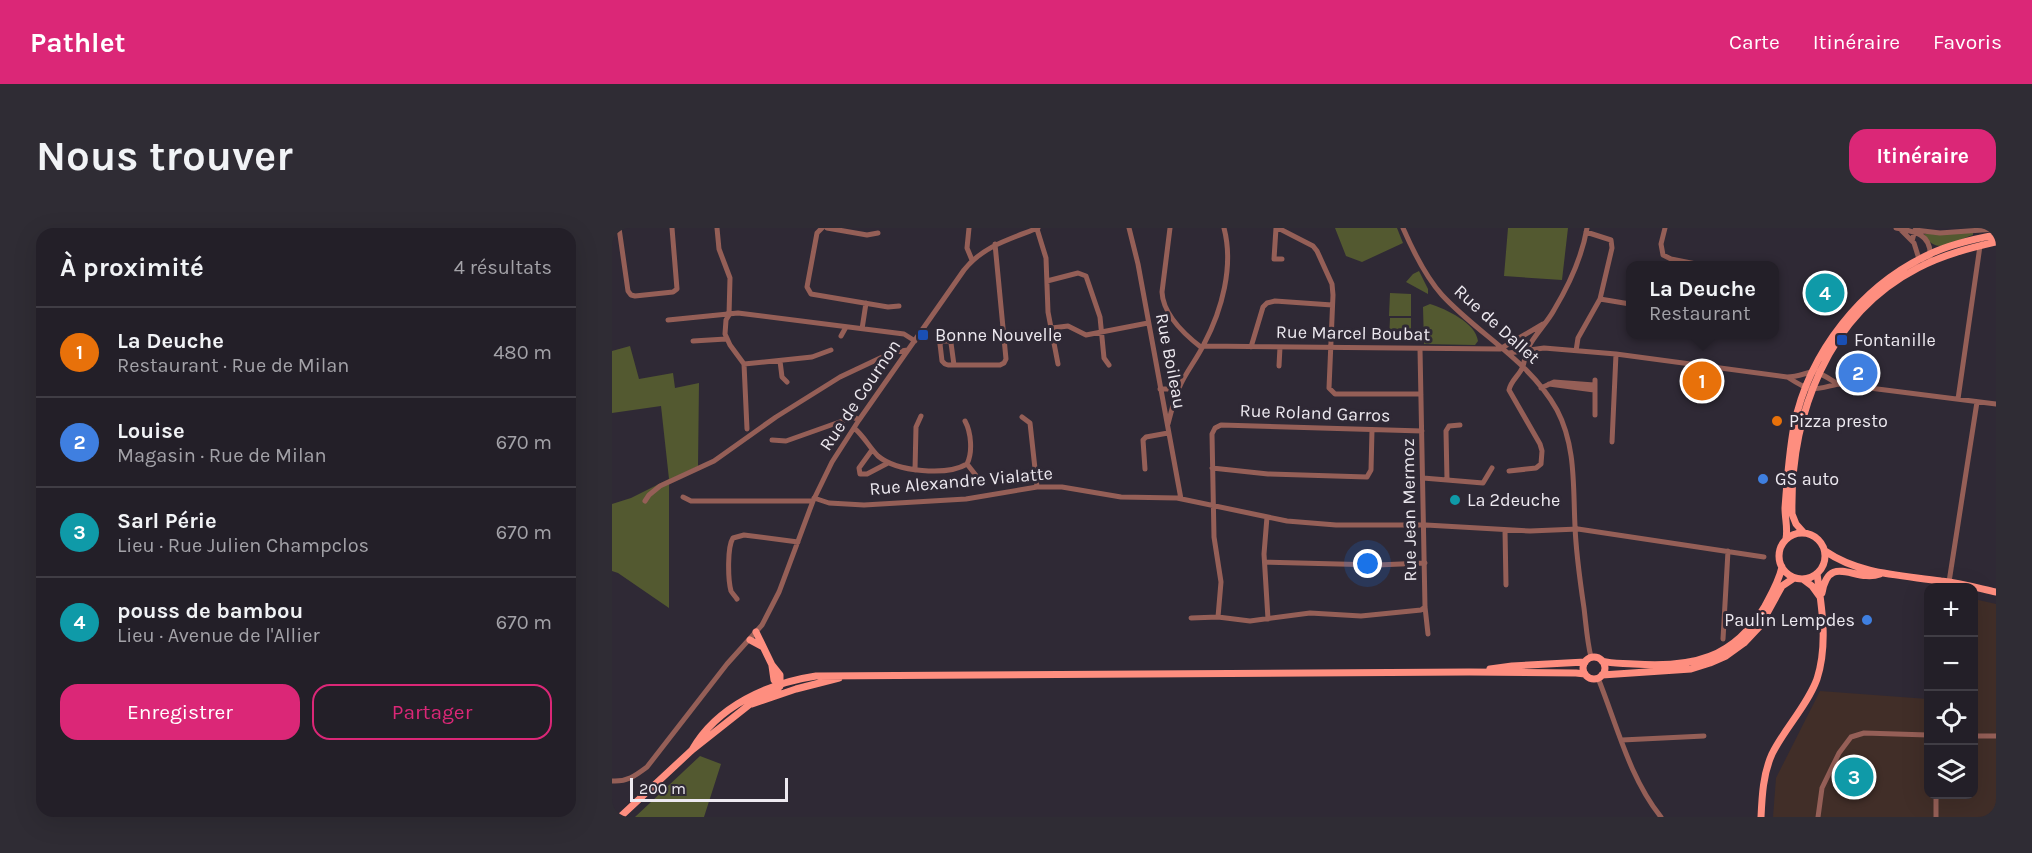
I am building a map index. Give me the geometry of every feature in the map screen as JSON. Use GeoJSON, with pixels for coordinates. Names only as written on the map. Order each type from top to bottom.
{"type":"FeatureCollection","features":[{"type":"Feature","properties":{"kind":"main road"},"geometry":{"type":"LineString","coordinates":[[1822,599],[1812,586],[1804,580],[1794,578],[1782,567],[1779,558],[1786,539],[1800,427],[1808,389],[1815,373],[1834,334],[1866,298],[1896,274],[1931,253],[1966,241],[1995,235]]}},
{"type":"Feature","properties":{"kind":"main road"},"geometry":{"type":"LineString","coordinates":[[1815,373],[1839,337],[1873,299],[1890,285],[1929,262],[1980,246],[1995,235]]}},
{"type":"Feature","properties":{"kind":"main road"},"geometry":{"type":"LineString","coordinates":[[1980,246],[1996,247]]}},
{"type":"Feature","properties":{"kind":"main road"},"geometry":{"type":"LineString","coordinates":[[1789,502],[1796,524],[1804,533],[1820,541],[1825,551],[1824,566]]}},
{"type":"Feature","properties":{"kind":"main road"},"geometry":{"type":"LineString","coordinates":[[1786,539],[1795,534],[1804,533]]}},
{"type":"Feature","properties":{"kind":"main road"},"geometry":{"type":"LineString","coordinates":[[1825,551],[1843,562],[1881,573],[1949,582],[1996,592]]}},
{"type":"Feature","properties":{"kind":"main road"},"geometry":{"type":"LineString","coordinates":[[1804,580],[1817,574],[1824,566],[1843,562]]}},
{"type":"Feature","properties":{"kind":"main road"},"geometry":{"type":"LineString","coordinates":[[1469,672],[1597,658],[1602,661],[1656,665],[1680,665],[1699,661],[1723,651],[1747,632],[1760,614],[1779,579],[1782,567]]}},
{"type":"Feature","properties":{"kind":"main road"},"geometry":{"type":"LineString","coordinates":[[1822,599],[1826,579],[1831,573],[1843,570],[1867,577],[1881,573]]}},
{"type":"Feature","properties":{"kind":"main road"},"geometry":{"type":"LineString","coordinates":[[1761,817],[1763,786],[1772,754],[1799,713],[1816,682],[1819,670],[1823,626],[1822,599],[1817,574]]}},
{"type":"Feature","properties":{"kind":"main road"},"geometry":{"type":"LineString","coordinates":[[692,750],[710,727],[733,707],[752,695],[841,677],[1576,672],[1585,674],[1589,678],[1691,669],[1726,656],[1752,635],[1766,618],[1782,586],[1794,578]]}},
{"type":"Feature","properties":{"kind":"main road"},"geometry":{"type":"LineString","coordinates":[[756,632],[772,665],[774,680],[780,689]]}},
{"type":"Feature","properties":{"kind":"main road"},"geometry":{"type":"LineString","coordinates":[[750,640],[763,647]]}},
{"type":"Feature","properties":{"kind":"main road"},"geometry":{"type":"LineString","coordinates":[[1585,674],[1583,669],[1588,660]]}},
{"type":"Feature","properties":{"kind":"main road"},"geometry":{"type":"LineString","coordinates":[[1600,676],[1604,666],[1602,661]]}},
{"type":"Feature","properties":{"kind":"main road"},"geometry":{"type":"LineString","coordinates":[[620,817],[692,750],[751,704],[780,689]]}},
{"type":"Feature","properties":{"kind":"street"},"geometry":{"type":"LineString","coordinates":[[619,228],[628,291],[635,296],[673,292],[677,289],[672,228]]}},
{"type":"Feature","properties":{"kind":"street"},"geometry":{"type":"LineString","coordinates":[[717,228],[719,249],[730,278],[726,339],[744,364],[747,429]]}},
{"type":"Feature","properties":{"kind":"street"},"geometry":{"type":"LineString","coordinates":[[822,228],[817,233],[807,287],[809,292],[814,296],[888,307],[898,306]]}},
{"type":"Feature","properties":{"kind":"street"},"geometry":{"type":"LineString","coordinates":[[828,228],[867,235],[878,233]]}},
{"type":"Feature","properties":{"kind":"street"},"geometry":{"type":"LineString","coordinates":[[969,228],[967,248],[972,260]]}},
{"type":"Feature","properties":{"kind":"street"},"geometry":{"type":"LineString","coordinates":[[1037,228],[1046,258],[1048,312],[1058,364]]}},
{"type":"Feature","properties":{"kind":"street","name":"Rue de Cournon"},"geometry":{"type":"LineString","coordinates":[[612,781],[632,778],[647,767],[727,664],[762,625],[779,592],[814,500],[832,462],[972,260],[995,244],[1037,228]]}},
{"type":"Feature","properties":{"kind":"street","name":"Rue Boileau"},"geometry":{"type":"LineString","coordinates":[[1129,228],[1181,499]]}},
{"type":"Feature","properties":{"kind":"street"},"geometry":{"type":"LineString","coordinates":[[1170,228],[1162,300],[1169,316],[1203,347]]}},
{"type":"Feature","properties":{"kind":"street"},"geometry":{"type":"LineString","coordinates":[[1168,425],[1179,386],[1203,347],[1218,310],[1226,280],[1228,248],[1224,228]]}},
{"type":"Feature","properties":{"kind":"street"},"geometry":{"type":"LineString","coordinates":[[1282,259],[1274,259],[1277,228],[1305,242],[1317,251],[1333,289],[1329,388],[1335,394],[1421,394]]}},
{"type":"Feature","properties":{"kind":"street","name":"Rue de Dallet"},"geometry":{"type":"LineString","coordinates":[[1403,228],[1438,291],[1523,366],[1556,409],[1566,430],[1573,473],[1575,529],[1588,660]]}},
{"type":"Feature","properties":{"kind":"street"},"geometry":{"type":"LineString","coordinates":[[1665,228],[1661,244],[1663,255],[1681,261]]}},
{"type":"Feature","properties":{"kind":"street"},"geometry":{"type":"LineString","coordinates":[[1898,228],[1912,241],[1919,260],[1929,262],[1931,253],[1925,239],[1916,230]]}},
{"type":"Feature","properties":{"kind":"street"},"geometry":{"type":"LineString","coordinates":[[1898,228],[1940,233],[1995,235]]}},
{"type":"Feature","properties":{"kind":"street"},"geometry":{"type":"LineString","coordinates":[[1509,471],[1536,468],[1543,460],[1540,444],[1509,390],[1511,382],[1523,366],[1530,346],[1543,324],[1553,313],[1568,284],[1586,230],[1608,238],[1612,244],[1600,299],[1578,338],[1576,351]]}},
{"type":"Feature","properties":{"kind":"street"},"geometry":{"type":"LineString","coordinates":[[1912,241],[1916,230]]}},
{"type":"Feature","properties":{"kind":"street"},"geometry":{"type":"LineString","coordinates":[[954,364],[1000,365],[1006,359],[995,244]]}},
{"type":"Feature","properties":{"kind":"street"},"geometry":{"type":"LineString","coordinates":[[1958,399],[1980,246]]}},
{"type":"Feature","properties":{"kind":"street"},"geometry":{"type":"LineString","coordinates":[[1047,281],[1078,273],[1083,274],[1087,279],[1098,311],[1104,358],[1109,365]]}},
{"type":"Feature","properties":{"kind":"street"},"geometry":{"type":"LineString","coordinates":[[1600,299],[1626,303]]}},
{"type":"Feature","properties":{"kind":"street"},"geometry":{"type":"LineString","coordinates":[[1251,347],[1261,310],[1267,303],[1275,301],[1332,305]]}},
{"type":"Feature","properties":{"kind":"street"},"geometry":{"type":"LineString","coordinates":[[862,329],[866,303]]}},
{"type":"Feature","properties":{"kind":"street"},"geometry":{"type":"LineString","coordinates":[[668,320],[738,313],[904,334],[915,341]]}},
{"type":"Feature","properties":{"kind":"street"},"geometry":{"type":"LineString","coordinates":[[1052,328],[1068,326],[1083,335],[1148,323]]}},
{"type":"Feature","properties":{"kind":"street"},"geometry":{"type":"LineString","coordinates":[[1501,347],[1543,324]]}},
{"type":"Feature","properties":{"kind":"street"},"geometry":{"type":"LineString","coordinates":[[842,336],[846,327]]}},
{"type":"Feature","properties":{"kind":"street"},"geometry":{"type":"LineString","coordinates":[[1521,337],[1530,346]]}},
{"type":"Feature","properties":{"kind":"street"},"geometry":{"type":"LineString","coordinates":[[693,341],[726,339]]}},
{"type":"Feature","properties":{"kind":"street"},"geometry":{"type":"LineString","coordinates":[[1509,353],[1530,346],[1616,354],[1787,377],[1815,373],[1838,384]]}},
{"type":"Feature","properties":{"kind":"street","name":"Rue Marcel Boubat"},"geometry":{"type":"LineString","coordinates":[[1203,347],[1420,349],[1500,349],[1501,347]]}},
{"type":"Feature","properties":{"kind":"street"},"geometry":{"type":"LineString","coordinates":[[1279,366],[1280,347]]}},
{"type":"Feature","properties":{"kind":"street","name":"Rue Jean Mermoz"},"geometry":{"type":"LineString","coordinates":[[1420,349],[1425,607],[1428,634]]}},
{"type":"Feature","properties":{"kind":"street"},"geometry":{"type":"LineString","coordinates":[[744,364],[812,357],[831,350]]}},
{"type":"Feature","properties":{"kind":"street"},"geometry":{"type":"LineString","coordinates":[[645,501],[660,486],[714,461],[776,417],[840,377],[893,352],[908,350]]}},
{"type":"Feature","properties":{"kind":"street"},"geometry":{"type":"LineString","coordinates":[[1612,442],[1616,354]]}},
{"type":"Feature","properties":{"kind":"street"},"geometry":{"type":"LineString","coordinates":[[780,361],[782,377],[787,382]]}},
{"type":"Feature","properties":{"kind":"street"},"geometry":{"type":"LineString","coordinates":[[1787,377],[1808,389],[1838,384],[1996,405]]}},
{"type":"Feature","properties":{"kind":"street"},"geometry":{"type":"LineString","coordinates":[[1541,387],[1549,384],[1594,385],[1594,415]]}},
{"type":"Feature","properties":{"kind":"street"},"geometry":{"type":"LineString","coordinates":[[1160,389],[1172,389],[1179,386]]}},
{"type":"Feature","properties":{"kind":"street"},"geometry":{"type":"LineString","coordinates":[[1163,402],[1173,403]]}},
{"type":"Feature","properties":{"kind":"street"},"geometry":{"type":"LineString","coordinates":[[1949,582],[1977,402]]}},
{"type":"Feature","properties":{"kind":"street"},"geometry":{"type":"LineString","coordinates":[[915,470],[916,427],[921,417]]}},
{"type":"Feature","properties":{"kind":"street"},"geometry":{"type":"LineString","coordinates":[[1022,417],[1030,423],[1037,487]]}},
{"type":"Feature","properties":{"kind":"street"},"geometry":{"type":"LineString","coordinates":[[772,440],[786,441],[848,419],[859,420]]}},
{"type":"Feature","properties":{"kind":"street"},"geometry":{"type":"LineString","coordinates":[[854,428],[862,434],[872,450],[888,463],[915,470],[950,469],[967,464],[970,459],[970,430],[965,421]]}},
{"type":"Feature","properties":{"kind":"street"},"geometry":{"type":"LineString","coordinates":[[1447,480],[1446,431],[1449,426],[1460,425]]}},
{"type":"Feature","properties":{"kind":"street","name":"Rue Roland Garros"},"geometry":{"type":"LineString","coordinates":[[1218,617],[1221,582],[1214,537],[1212,468],[1212,434],[1215,428],[1221,426],[1422,431]]}},
{"type":"Feature","properties":{"kind":"street"},"geometry":{"type":"LineString","coordinates":[[1212,468],[1268,474],[1366,477],[1371,470],[1372,430]]}},
{"type":"Feature","properties":{"kind":"street"},"geometry":{"type":"LineString","coordinates":[[1146,469],[1143,440],[1146,437],[1168,433]]}},
{"type":"Feature","properties":{"kind":"street"},"geometry":{"type":"LineString","coordinates":[[872,450],[859,469],[860,474],[867,474],[888,463]]}},
{"type":"Feature","properties":{"kind":"street"},"geometry":{"type":"LineString","coordinates":[[967,464],[978,478]]}},
{"type":"Feature","properties":{"kind":"street"},"geometry":{"type":"LineString","coordinates":[[1423,478],[1483,483],[1492,468]]}},
{"type":"Feature","properties":{"kind":"street","name":"Rue Alexandre Vialatte"},"geometry":{"type":"LineString","coordinates":[[683,497],[691,501],[814,500],[842,504],[919,502],[966,499],[1037,487],[1062,487],[1121,497],[1181,499],[1268,517],[1325,525],[1424,525],[1505,530],[1575,529],[1764,557]]}},
{"type":"Feature","properties":{"kind":"street"},"geometry":{"type":"LineString","coordinates":[[1268,517],[1264,543],[1268,619]]}},
{"type":"Feature","properties":{"kind":"street"},"geometry":{"type":"LineString","coordinates":[[1505,530],[1506,585]]}},
{"type":"Feature","properties":{"kind":"street"},"geometry":{"type":"LineString","coordinates":[[737,599],[731,592],[729,549],[732,539],[744,535],[798,542]]}},
{"type":"Feature","properties":{"kind":"street"},"geometry":{"type":"LineString","coordinates":[[1723,639],[1728,551]]}},
{"type":"Feature","properties":{"kind":"street"},"geometry":{"type":"LineString","coordinates":[[1265,562],[1377,565],[1425,563]]}},
{"type":"Feature","properties":{"kind":"street"},"geometry":{"type":"LineString","coordinates":[[1191,618],[1218,617],[1244,621],[1310,614],[1361,616],[1421,610],[1425,607]]}},
{"type":"Feature","properties":{"kind":"street"},"geometry":{"type":"LineString","coordinates":[[1600,676],[1634,772],[1648,800],[1661,817]]}},
{"type":"Feature","properties":{"kind":"street"},"geometry":{"type":"LineString","coordinates":[[1818,817],[1822,788],[1839,753],[1851,737],[1864,733],[1924,735]]}},
{"type":"Feature","properties":{"kind":"street"},"geometry":{"type":"LineString","coordinates":[[1622,740],[1704,736]]}},
{"type":"Feature","properties":{"kind":"street"},"geometry":{"type":"LineString","coordinates":[[1978,736],[1996,736]]}},
{"type":"Feature","properties":{"kind":"street"},"geometry":{"type":"LineString","coordinates":[[1936,799],[1936,817]]}},
{"type":"Feature","properties":{"kind":"shaded area"},"geometry":{"type":"Polygon","coordinates":[[[1978,600],[1996,604],[1996,817],[1773,817],[1776,778],[1820,691],[1924,699],[1924,799],[1978,799],[1978,600]]]}},
{"type":"Feature","properties":{"kind":"green space"},"geometry":{"type":"Polygon","coordinates":[[[1335,228],[1397,228],[1403,243],[1362,262],[1346,256],[1335,228]]]}},
{"type":"Feature","properties":{"kind":"green space"},"geometry":{"type":"Polygon","coordinates":[[[1508,228],[1568,228],[1562,280],[1504,276],[1508,228]]]}},
{"type":"Feature","properties":{"kind":"green space"},"geometry":{"type":"Polygon","coordinates":[[[1973,232],[1973,235],[1940,246],[1934,245],[1924,234],[1973,232]]]}},
{"type":"Feature","properties":{"kind":"green space"},"geometry":{"type":"Polygon","coordinates":[[[1419,271],[1428,289],[1428,294],[1406,282],[1419,271]]]}},
{"type":"Feature","properties":{"kind":"green space"},"geometry":{"type":"Polygon","coordinates":[[[1390,293],[1411,294],[1411,316],[1389,316],[1390,293]]]}},
{"type":"Feature","properties":{"kind":"green space"},"geometry":{"type":"Polygon","coordinates":[[[1430,304],[1452,313],[1472,328],[1478,341],[1475,345],[1424,344],[1423,307],[1430,304]]]}},
{"type":"Feature","properties":{"kind":"green space"},"geometry":{"type":"Polygon","coordinates":[[[1390,318],[1411,318],[1411,340],[1389,340],[1390,318]]]}},
{"type":"Feature","properties":{"kind":"green space"},"geometry":{"type":"Polygon","coordinates":[[[630,346],[639,379],[673,373],[675,388],[699,383],[698,466],[669,480],[669,608],[612,571],[612,504],[631,498],[669,479],[661,406],[612,413],[612,351],[630,346]]]}},
{"type":"Feature","properties":{"kind":"green space"},"geometry":{"type":"Polygon","coordinates":[[[700,756],[721,764],[704,817],[635,817],[700,756]]]}},
{"type":"Feature","properties":{"kind":"place","name":"pouss de bambou"},"geometry":{"type":"Point","coordinates":[1825,293]}},
{"type":"Feature","properties":{"kind":"place","name":"Bonne Nouvelle"},"geometry":{"type":"Point","coordinates":[923,335]}},
{"type":"Feature","properties":{"kind":"place","name":"Fontanille"},"geometry":{"type":"Point","coordinates":[1842,340]}},
{"type":"Feature","properties":{"kind":"place","name":"Louise"},"geometry":{"type":"Point","coordinates":[1858,373]}},
{"type":"Feature","properties":{"kind":"place","name":"La Deuche"},"geometry":{"type":"Point","coordinates":[1702,381]}},
{"type":"Feature","properties":{"kind":"place","name":"Pizza presto"},"geometry":{"type":"Point","coordinates":[1777,421]}},
{"type":"Feature","properties":{"kind":"place","name":"GS auto"},"geometry":{"type":"Point","coordinates":[1763,479]}},
{"type":"Feature","properties":{"kind":"place","name":"La 2deuche"},"geometry":{"type":"Point","coordinates":[1455,500]}},
{"type":"Feature","properties":{"kind":"place","name":"Paulin Lempdes"},"geometry":{"type":"Point","coordinates":[1867,620]}},
{"type":"Feature","properties":{"kind":"place","name":"Sarl Périe"},"geometry":{"type":"Point","coordinates":[1854,777]}}]}
